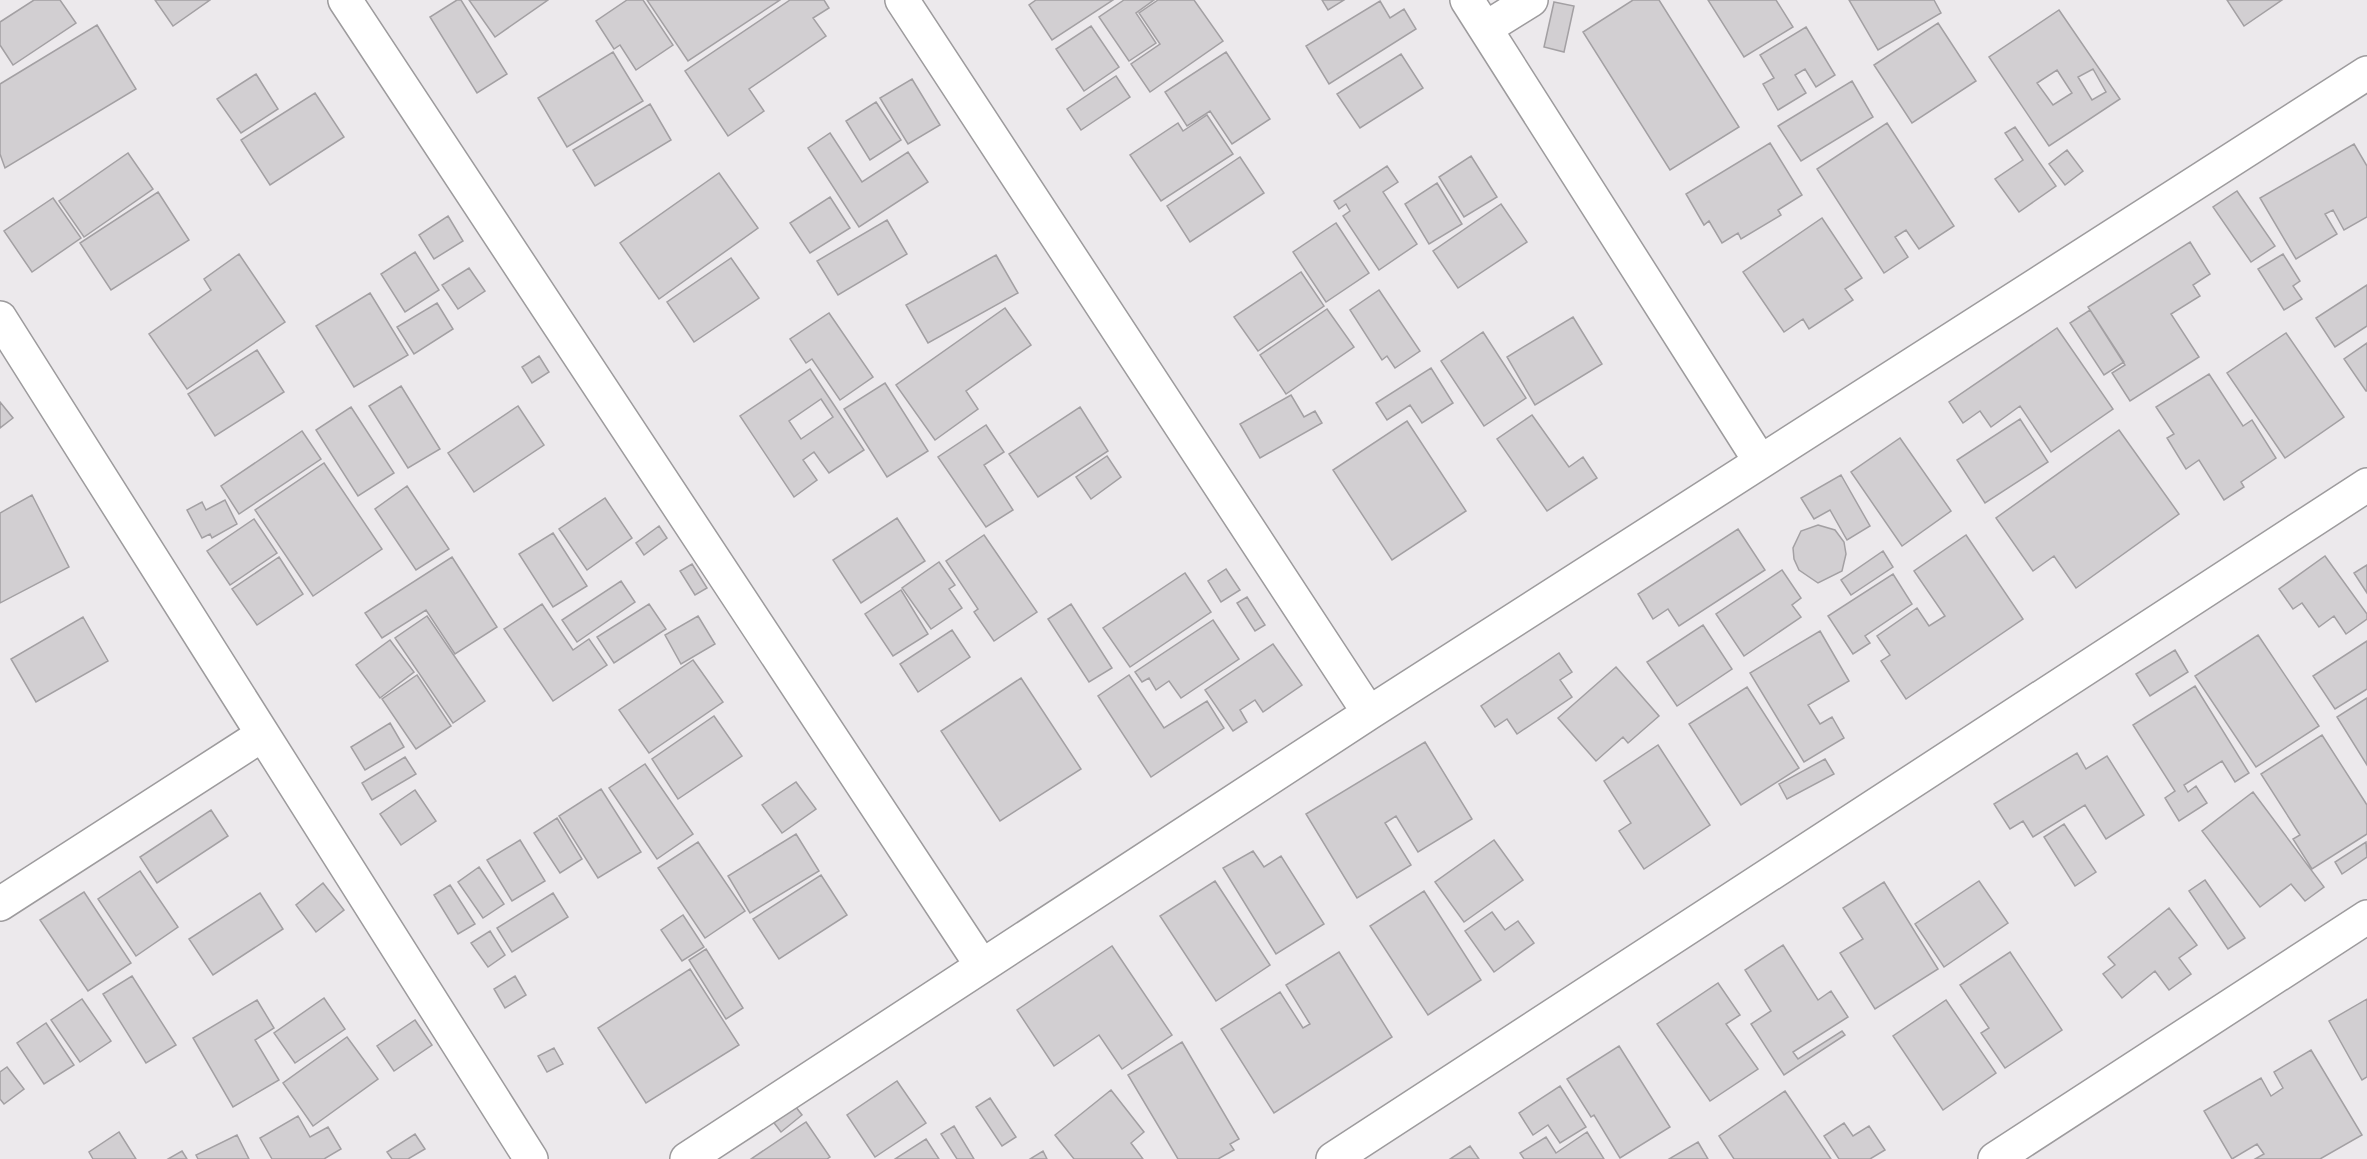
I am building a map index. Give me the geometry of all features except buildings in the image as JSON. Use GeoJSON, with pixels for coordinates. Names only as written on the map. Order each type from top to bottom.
{"type":"FeatureCollection","features":[{"type":"Feature","properties":{"kind":"street"},"geometry":{"type":"LineString","coordinates":[[345,0],[982,966]]}},
{"type":"Feature","properties":{"kind":"street"},"geometry":{"type":"LineString","coordinates":[[902,0],[1369,714]]}},
{"type":"Feature","properties":{"kind":"street"},"geometry":{"type":"LineString","coordinates":[[1467,0],[1760,461]]}},
{"type":"Feature","properties":{"kind":"street"},"geometry":{"type":"LineString","coordinates":[[1486,28],[1531,0]]}},
{"type":"Feature","properties":{"kind":"street"},"geometry":{"type":"LineString","coordinates":[[687,1159],[1760,461],[2367,73]]}},
{"type":"Feature","properties":{"kind":"street"},"geometry":{"type":"LineString","coordinates":[[0,318],[531,1159]]}},
{"type":"Feature","properties":{"kind":"street"},"geometry":{"type":"LineString","coordinates":[[1333,1159],[2367,485]]}},
{"type":"Feature","properties":{"kind":"street"},"geometry":{"type":"LineString","coordinates":[[0,904],[262,735]]}},
{"type":"Feature","properties":{"kind":"street"},"geometry":{"type":"LineString","coordinates":[[1995,1159],[2367,917]]}}]}
